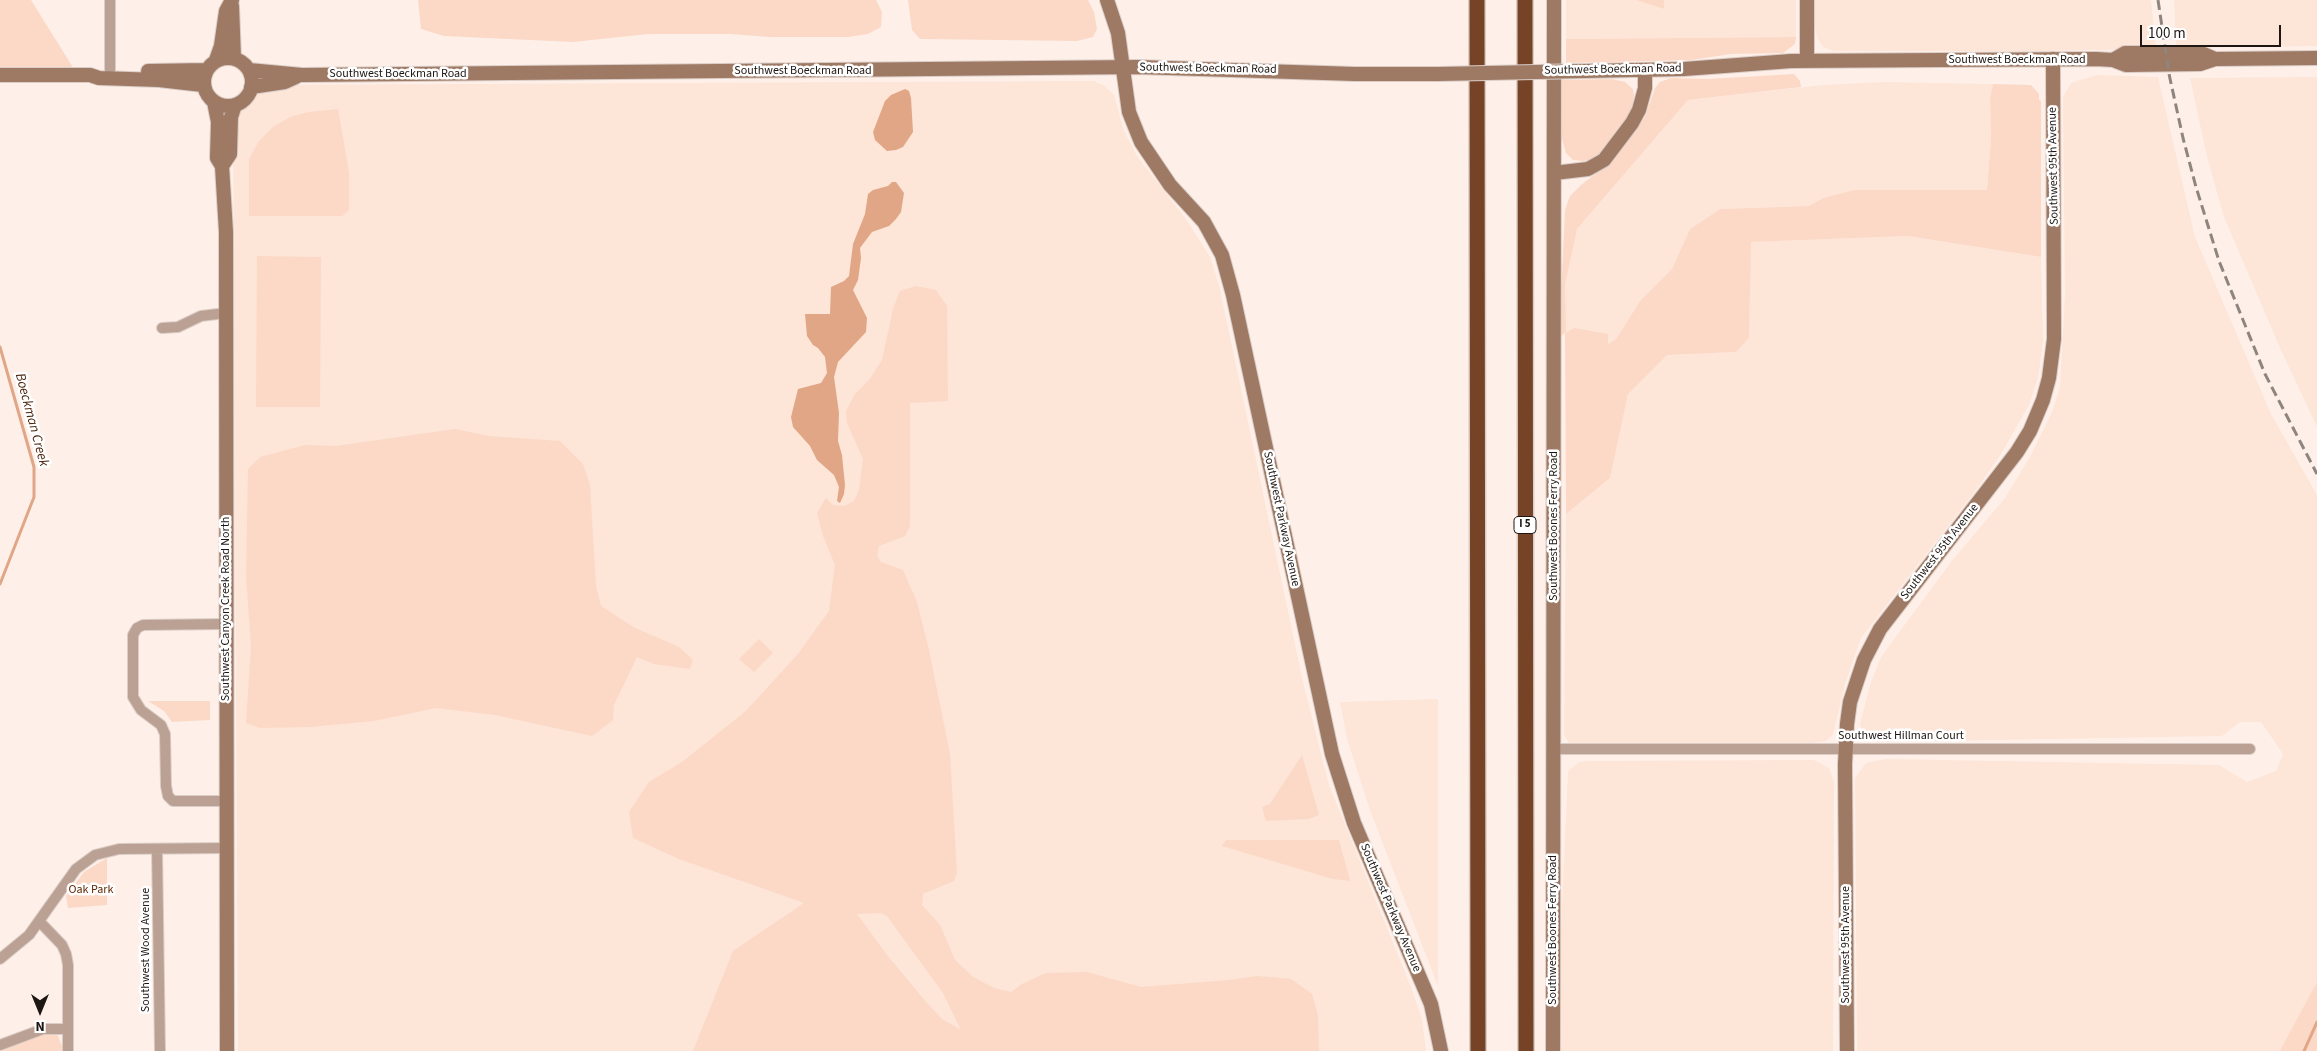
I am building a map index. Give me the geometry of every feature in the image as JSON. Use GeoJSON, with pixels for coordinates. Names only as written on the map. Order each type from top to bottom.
{"type":"FeatureCollection","features":[{"type":"Feature","properties":{"kind":"highway"},"geometry":{"type":"LineString","coordinates":[[1477,0],[1478,1051]]}},
{"type":"Feature","properties":{"kind":"highway","name":"I 5"},"geometry":{"type":"LineString","coordinates":[[1525,0],[1526,1051]]}},
{"type":"Feature","properties":{"kind":"main road","name":"Southwest Parkway Avenue"},"geometry":{"type":"LineString","coordinates":[[1106,0],[1118,33],[1129,112],[1141,142],[1170,185],[1200,217],[1222,255],[1233,295],[1332,754],[1354,823],[1431,1004],[1440,1051]]}},
{"type":"Feature","properties":{"kind":"main road","name":"Southwest Boones Ferry Road"},"geometry":{"type":"LineString","coordinates":[[1553,1051],[1554,0]]}},
{"type":"Feature","properties":{"kind":"main road"},"geometry":{"type":"LineString","coordinates":[[1807,0],[1807,61]]}},
{"type":"Feature","properties":{"kind":"main road"},"geometry":{"type":"LineString","coordinates":[[232,2],[234,58]]}},
{"type":"Feature","properties":{"kind":"main road"},"geometry":{"type":"LineString","coordinates":[[0,75],[93,75],[101,71],[110,70],[212,65],[222,58],[234,58],[243,63],[249,70],[251,87],[242,101],[235,105],[228,106],[214,102],[207,95],[203,85],[204,75],[212,65],[221,46],[226,11],[232,2]]}},
{"type":"Feature","properties":{"kind":"main road","name":"Southwest Boeckman Road"},"geometry":{"type":"LineString","coordinates":[[249,70],[302,75],[1123,68],[1355,74],[1438,74],[1646,70],[1807,61],[2113,60],[2125,53],[2201,53],[2216,59],[2317,58]]}},
{"type":"Feature","properties":{"kind":"main road","name":"Southwest 95th Avenue"},"geometry":{"type":"LineString","coordinates":[[1847,1051],[1846,748],[1847,724],[1853,691],[1864,660],[1876,637],[2017,452],[2035,420],[2044,395],[2049,378],[2054,339],[2053,60]]}},
{"type":"Feature","properties":{"kind":"main road"},"geometry":{"type":"LineString","coordinates":[[1554,173],[1588,169],[1604,160],[1639,110],[1645,88],[1646,70]]}},
{"type":"Feature","properties":{"kind":"main road"},"geometry":{"type":"LineString","coordinates":[[93,75],[99,78],[159,80],[203,85]]}},
{"type":"Feature","properties":{"kind":"main road","name":"Southwest Boeckman Road"},"geometry":{"type":"LineString","coordinates":[[251,87],[285,82],[302,75]]}},
{"type":"Feature","properties":{"kind":"main road","name":"Southwest Canyon Creek Road North"},"geometry":{"type":"LineString","coordinates":[[214,102],[218,122],[217,158],[222,166],[226,232],[227,1051]]}},
{"type":"Feature","properties":{"kind":"main road","name":"Southwest Canyon Creek Road North"},"geometry":{"type":"LineString","coordinates":[[222,166],[230,154],[231,117],[235,105]]}},
{"type":"Feature","properties":{"kind":"street"},"geometry":{"type":"LineString","coordinates":[[110,0],[110,70]]}},
{"type":"Feature","properties":{"kind":"street"},"geometry":{"type":"LineString","coordinates":[[162,328],[178,326],[201,316],[226,313]]}},
{"type":"Feature","properties":{"kind":"street"},"geometry":{"type":"LineString","coordinates":[[226,624],[143,625],[137,628],[133,635],[132,644],[133,697],[141,710],[161,725],[164,734],[168,796],[173,801],[226,801]]}},
{"type":"Feature","properties":{"kind":"street","name":"Southwest Hillman Court"},"geometry":{"type":"LineString","coordinates":[[1553,749],[2250,749]]}},
{"type":"Feature","properties":{"kind":"street"},"geometry":{"type":"LineString","coordinates":[[0,959],[22,942],[76,869],[88,860],[111,850],[227,848]]}},
{"type":"Feature","properties":{"kind":"street","name":"Southwest Wood Avenue"},"geometry":{"type":"LineString","coordinates":[[157,849],[160,1051]]}},
{"type":"Feature","properties":{"kind":"street"},"geometry":{"type":"LineString","coordinates":[[39,921],[57,939],[66,954],[68,965],[68,1051]]}},
{"type":"Feature","properties":{"kind":"street"},"geometry":{"type":"LineString","coordinates":[[0,1045],[43,1029],[68,1029]]}},
{"type":"Feature","properties":{"kind":"shaded area"},"geometry":{"type":"Polygon","coordinates":[[[1566,0],[1636,0],[1664,9],[1664,0],[1796,0],[1796,37],[1566,39],[1566,0]]]}},
{"type":"Feature","properties":{"kind":"shaded area"},"geometry":{"type":"Polygon","coordinates":[[[1815,0],[2151,0],[2156,49],[1833,51],[1823,47],[1818,40],[1815,29],[1815,0]]]}},
{"type":"Feature","properties":{"kind":"shaded area"},"geometry":{"type":"Polygon","coordinates":[[[2174,0],[2317,0],[2317,46],[2176,48],[2174,0]]]}},
{"type":"Feature","properties":{"kind":"shaded area"},"geometry":{"type":"Polygon","coordinates":[[[2097,75],[2158,77],[2195,237],[2271,414],[2317,495],[2317,1051],[1857,1051],[1855,778],[1866,763],[1885,759],[2219,765],[2247,782],[2276,771],[2283,754],[2261,722],[2240,722],[2222,736],[1877,742],[1863,735],[1860,724],[1871,682],[1881,657],[1951,562],[2005,498],[2031,455],[2052,412],[2060,387],[2065,295],[2063,97],[2071,83],[2097,75]]]}},
{"type":"Feature","properties":{"kind":"shaded area"},"geometry":{"type":"Polygon","coordinates":[[[2317,77],[2317,427],[2280,348],[2224,217],[2207,157],[2190,78],[2317,77]]]}},
{"type":"Feature","properties":{"kind":"shaded area"},"geometry":{"type":"Polygon","coordinates":[[[1094,81],[1105,86],[1114,95],[1124,131],[1137,156],[1186,219],[1210,257],[1219,285],[1303,682],[1329,785],[1411,987],[1422,1019],[1426,1051],[238,1051],[233,105],[240,90],[250,85],[1094,81]]]}},
{"type":"Feature","properties":{"kind":"shaded area"},"geometry":{"type":"Polygon","coordinates":[[[1885,82],[1993,84],[1990,98],[1991,138],[1987,190],[1854,190],[1823,198],[1809,206],[1720,209],[1690,229],[1672,269],[1640,301],[1616,339],[1608,344],[1565,333],[1565,285],[1577,229],[1688,100],[1823,85],[1885,82]]]}},
{"type":"Feature","properties":{"kind":"shaded area"},"geometry":{"type":"Polygon","coordinates":[[[905,89],[909,91],[911,98],[913,132],[903,147],[887,151],[875,140],[873,132],[885,101],[891,95],[905,89]]]}},
{"type":"Feature","properties":{"kind":"shaded area"},"geometry":{"type":"Polygon","coordinates":[[[892,182],[896,182],[904,193],[901,212],[889,226],[872,232],[860,248],[861,258],[858,280],[853,290],[867,318],[866,332],[838,362],[834,377],[839,413],[838,441],[842,455],[845,485],[840,503],[837,501],[839,487],[834,475],[817,460],[810,446],[793,427],[791,417],[798,389],[821,383],[827,373],[825,357],[807,336],[805,314],[830,314],[831,287],[844,281],[849,276],[853,244],[865,214],[868,194],[873,190],[888,186],[892,182]]]}},
{"type":"Feature","properties":{"kind":"shaded area"},"geometry":{"type":"Polygon","coordinates":[[[1908,236],[2041,257],[2043,342],[2038,378],[2029,405],[2001,454],[1976,490],[1861,638],[1846,681],[1833,734],[1826,741],[1811,743],[1576,746],[1569,743],[1564,735],[1566,514],[1610,478],[1628,394],[1667,355],[1736,352],[1749,338],[1750,242],[1908,236]]]}},
{"type":"Feature","properties":{"kind":"shaded area"},"geometry":{"type":"Polygon","coordinates":[[[1438,699],[1438,986],[1371,813],[1347,739],[1340,702],[1438,699]]]}},
{"type":"Feature","properties":{"kind":"shaded area"},"geometry":{"type":"Polygon","coordinates":[[[1814,760],[1829,768],[1834,782],[1833,1051],[1560,1051],[1559,975],[1568,771],[1579,762],[1592,761],[1814,760]]]}},
{"type":"Feature","properties":{"kind":"green space"},"geometry":{"type":"Polygon","coordinates":[[[0,0],[31,0],[74,69],[0,68],[0,0]]]}},
{"type":"Feature","properties":{"kind":"green space"},"geometry":{"type":"Polygon","coordinates":[[[418,0],[876,0],[882,12],[881,27],[868,34],[848,37],[648,34],[573,42],[444,36],[421,29],[418,0]]]}},
{"type":"Feature","properties":{"kind":"green space"},"geometry":{"type":"Polygon","coordinates":[[[908,0],[1088,0],[1094,12],[1097,29],[1093,37],[1077,41],[920,39],[912,30],[908,0]]]}},
{"type":"Feature","properties":{"kind":"green space"},"geometry":{"type":"Polygon","coordinates":[[[1636,0],[1664,0],[1664,9],[1636,0]]]}},
{"type":"Feature","properties":{"kind":"green space"},"geometry":{"type":"Polygon","coordinates":[[[1796,37],[1795,44],[1783,53],[1731,54],[1691,60],[1566,63],[1566,39],[1796,37]]]}},
{"type":"Feature","properties":{"kind":"green space"},"geometry":{"type":"Polygon","coordinates":[[[1794,74],[1800,81],[1801,87],[1688,100],[1577,229],[1565,285],[1566,333],[1574,328],[1608,334],[1608,344],[1616,339],[1640,301],[1672,269],[1690,229],[1720,209],[1809,206],[1823,198],[1854,190],[1987,190],[1991,138],[1990,98],[1993,84],[2031,85],[2039,94],[2039,100],[2041,101],[2041,257],[1908,236],[1751,242],[1749,338],[1736,352],[1667,355],[1628,394],[1610,478],[1566,514],[1565,333],[1559,337],[1565,210],[1570,196],[1582,184],[1612,162],[1645,117],[1655,88],[1660,82],[1671,78],[1708,79],[1794,74]]]}},
{"type":"Feature","properties":{"kind":"green space"},"geometry":{"type":"Polygon","coordinates":[[[1612,79],[1625,82],[1633,89],[1632,110],[1603,152],[1591,160],[1573,160],[1566,153],[1562,139],[1560,80],[1612,79]]]}},
{"type":"Feature","properties":{"kind":"green space"},"geometry":{"type":"Polygon","coordinates":[[[338,109],[349,172],[349,210],[342,216],[249,216],[249,159],[259,141],[273,127],[290,117],[309,112],[338,109]]]}},
{"type":"Feature","properties":{"kind":"green space"},"geometry":{"type":"Polygon","coordinates":[[[257,256],[321,257],[320,407],[256,407],[257,256]]]}},
{"type":"Feature","properties":{"kind":"green space"},"geometry":{"type":"Polygon","coordinates":[[[916,286],[936,290],[947,306],[948,401],[910,403],[910,526],[905,536],[879,546],[877,556],[881,562],[903,570],[917,602],[929,650],[950,754],[957,872],[954,881],[923,894],[922,905],[940,925],[955,960],[973,977],[994,988],[1011,992],[1022,984],[1046,973],[1087,972],[1141,987],[1257,976],[1291,979],[1312,994],[1318,1016],[1319,1051],[693,1051],[733,951],[804,903],[679,859],[633,838],[629,812],[649,782],[682,762],[746,711],[798,654],[829,611],[835,565],[823,536],[817,513],[826,498],[833,505],[844,506],[854,501],[859,490],[863,459],[847,423],[846,411],[855,394],[869,380],[882,360],[893,309],[900,291],[916,286]],[[881,913],[857,914],[887,955],[926,1002],[942,1019],[961,1030],[943,993],[887,916],[881,913]]]}},
{"type":"Feature","properties":{"kind":"green space"},"geometry":{"type":"Polygon","coordinates":[[[455,429],[489,436],[560,441],[583,464],[590,485],[596,586],[601,606],[635,628],[679,647],[693,660],[690,669],[654,664],[637,657],[614,705],[613,720],[592,736],[495,715],[436,708],[374,721],[310,727],[260,728],[246,723],[251,646],[246,576],[248,469],[260,457],[305,445],[336,446],[455,429]]]}},
{"type":"Feature","properties":{"kind":"green space"},"geometry":{"type":"Polygon","coordinates":[[[759,639],[773,653],[754,672],[739,659],[759,639]]]}},
{"type":"Feature","properties":{"kind":"green space"},"geometry":{"type":"Polygon","coordinates":[[[148,701],[210,701],[210,720],[172,722],[164,711],[148,701]]]}},
{"type":"Feature","properties":{"kind":"green space"},"geometry":{"type":"Polygon","coordinates":[[[1302,755],[1319,815],[1309,819],[1266,821],[1262,807],[1270,804],[1302,755]]]}},
{"type":"Feature","properties":{"kind":"green space"},"geometry":{"type":"Polygon","coordinates":[[[1226,840],[1339,840],[1350,881],[1333,879],[1222,846],[1226,840]]]}},
{"type":"Feature","properties":{"kind":"green space","name":"Oak Park"},"geometry":{"type":"Polygon","coordinates":[[[107,858],[107,905],[68,908],[66,896],[84,872],[107,858]]]}},
{"type":"Feature","properties":{"kind":"green space"},"geometry":{"type":"Polygon","coordinates":[[[2317,982],[2317,1051],[2280,1051],[2317,982]]]}},
{"type":"Feature","properties":{"kind":"green space"},"geometry":{"type":"Polygon","coordinates":[[[56,1031],[64,1051],[0,1051],[16,1042],[56,1031]]]}},
{"type":"Feature","properties":{"kind":"waterway","name":"Boeckman Creek"},"geometry":{"type":"LineString","coordinates":[[0,347],[34,467],[34,497],[0,584]]}},
{"type":"Feature","properties":{"kind":"waterway"},"geometry":{"type":"LineString","coordinates":[[2304,1051],[2317,1022]]}},
{"type":"Feature","properties":{"kind":"railway"},"geometry":{"type":"LineString","coordinates":[[2158,0],[2169,74],[2183,138],[2219,261],[2265,374],[2317,474]]}}]}
